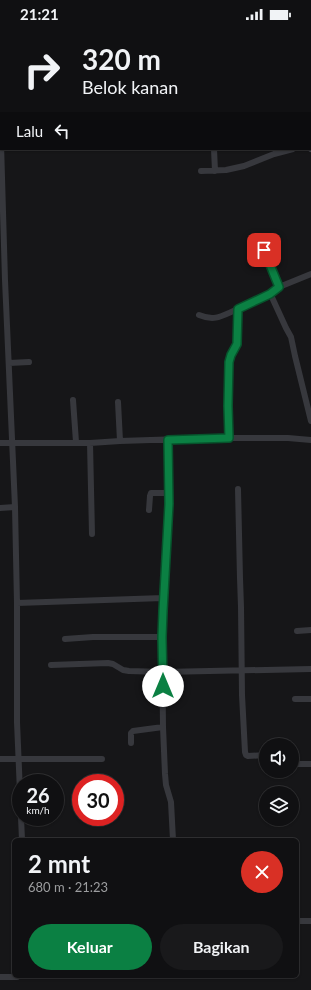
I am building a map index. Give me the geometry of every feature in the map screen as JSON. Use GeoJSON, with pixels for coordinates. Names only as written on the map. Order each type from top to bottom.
{"type":"FeatureCollection","features":[{"type":"Feature","properties":{"kind":"street"},"geometry":{"type":"LineString","coordinates":[[0,28],[0,40]]}},
{"type":"Feature","properties":{"kind":"street"},"geometry":{"type":"LineString","coordinates":[[0,109],[0,142]]}},
{"type":"Feature","properties":{"kind":"street"},"geometry":{"type":"LineString","coordinates":[[0,150],[2,236],[15,507],[19,774]]}},
{"type":"Feature","properties":{"kind":"street"},"geometry":{"type":"LineString","coordinates":[[214,150],[215,171]]}},
{"type":"Feature","properties":{"kind":"street"},"geometry":{"type":"LineString","coordinates":[[201,171],[226,170],[244,166],[274,154],[289,150]]}},
{"type":"Feature","properties":{"kind":"street"},"geometry":{"type":"LineString","coordinates":[[264,250],[279,287]]}},
{"type":"Feature","properties":{"kind":"street"},"geometry":{"type":"LineString","coordinates":[[199,315],[213,319],[270,294],[279,287],[311,274]]}},
{"type":"Feature","properties":{"kind":"street"},"geometry":{"type":"LineString","coordinates":[[270,294],[291,337],[311,422]]}},
{"type":"Feature","properties":{"kind":"street"},"geometry":{"type":"LineString","coordinates":[[229,438],[229,362],[237,344],[238,309]]}},
{"type":"Feature","properties":{"kind":"street"},"geometry":{"type":"LineString","coordinates":[[9,363],[29,362]]}},
{"type":"Feature","properties":{"kind":"street"},"geometry":{"type":"LineString","coordinates":[[73,400],[76,442]]}},
{"type":"Feature","properties":{"kind":"street"},"geometry":{"type":"LineString","coordinates":[[118,402],[120,440]]}},
{"type":"Feature","properties":{"kind":"street"},"geometry":{"type":"LineString","coordinates":[[0,443],[90,443],[120,440],[229,438],[295,438],[311,440]]}},
{"type":"Feature","properties":{"kind":"street"},"geometry":{"type":"LineString","coordinates":[[168,440],[169,493],[162,637],[163,727],[165,774],[166,785],[171,802],[173,838]]}},
{"type":"Feature","properties":{"kind":"street"},"geometry":{"type":"LineString","coordinates":[[90,443],[92,534]]}},
{"type":"Feature","properties":{"kind":"street"},"geometry":{"type":"LineString","coordinates":[[238,489],[243,670],[242,695],[245,754],[248,756],[259,755]]}},
{"type":"Feature","properties":{"kind":"street"},"geometry":{"type":"LineString","coordinates":[[149,510],[151,493],[169,493]]}},
{"type":"Feature","properties":{"kind":"street"},"geometry":{"type":"LineString","coordinates":[[0,508],[15,507]]}},
{"type":"Feature","properties":{"kind":"street"},"geometry":{"type":"LineString","coordinates":[[17,603],[163,598]]}},
{"type":"Feature","properties":{"kind":"street"},"geometry":{"type":"LineString","coordinates":[[297,631],[311,630]]}},
{"type":"Feature","properties":{"kind":"street"},"geometry":{"type":"LineString","coordinates":[[65,639],[93,637],[162,637]]}},
{"type":"Feature","properties":{"kind":"street"},"geometry":{"type":"LineString","coordinates":[[51,665],[108,663],[113,664],[125,671],[163,672],[311,669]]}},
{"type":"Feature","properties":{"kind":"street"},"geometry":{"type":"LineString","coordinates":[[295,699],[311,699]]}},
{"type":"Feature","properties":{"kind":"street"},"geometry":{"type":"LineString","coordinates":[[131,743],[132,731],[163,727]]}},
{"type":"Feature","properties":{"kind":"street"},"geometry":{"type":"LineString","coordinates":[[0,759],[102,759]]}},
{"type":"Feature","properties":{"kind":"street"},"geometry":{"type":"LineString","coordinates":[[299,764],[311,764]]}},
{"type":"Feature","properties":{"kind":"street"},"geometry":{"type":"LineString","coordinates":[[21,826],[22,838]]}},
{"type":"Feature","properties":{"kind":"street"},"geometry":{"type":"LineString","coordinates":[[299,921],[311,921]]}},
{"type":"Feature","properties":{"kind":"street"},"geometry":{"type":"LineString","coordinates":[[0,977],[12,977]]}},
{"type":"Feature","properties":{"kind":"route"},"geometry":{"type":"LineString","coordinates":[[163,686],[162,637],[169,504],[168,440],[229,438],[229,362],[230,357],[237,345],[238,309],[270,294],[279,287],[264,250]]}}]}
